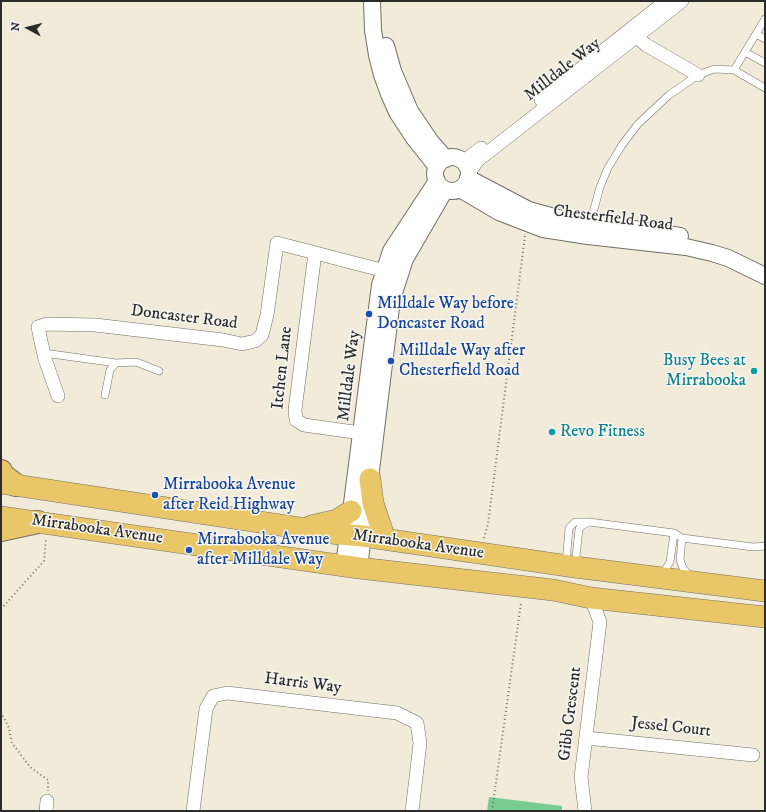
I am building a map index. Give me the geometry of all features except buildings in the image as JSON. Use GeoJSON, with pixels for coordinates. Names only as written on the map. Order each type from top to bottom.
{"type":"FeatureCollection","features":[{"type":"Feature","properties":{"kind":"highway"},"geometry":{"type":"LineString","coordinates":[[1,530],[42,529]]}},
{"type":"Feature","properties":{"kind":"main road"},"geometry":{"type":"LineString","coordinates":[[370,479],[373,503],[385,539]]}},
{"type":"Feature","properties":{"kind":"main road","name":"Mirrabooka Avenue"},"geometry":{"type":"LineString","coordinates":[[6,480],[132,503],[297,528],[385,539],[570,566],[666,573],[695,582],[765,591]]}},
{"type":"Feature","properties":{"kind":"main road"},"geometry":{"type":"LineString","coordinates":[[132,503],[129,518],[134,528],[171,536],[202,546]]}},
{"type":"Feature","properties":{"kind":"main road"},"geometry":{"type":"LineString","coordinates":[[297,528],[336,521],[351,511]]}},
{"type":"Feature","properties":{"kind":"main road","name":"Mirrabooka Avenue"},"geometry":{"type":"LineString","coordinates":[[1,517],[42,529],[202,546],[352,567],[552,590],[591,598],[756,616]]}},
{"type":"Feature","properties":{"kind":"main road"},"geometry":{"type":"LineString","coordinates":[[552,590],[568,580],[573,574],[570,566]]}},
{"type":"Feature","properties":{"kind":"main road"},"geometry":{"type":"LineString","coordinates":[[666,573],[672,586],[683,598],[720,604],[756,616]]}},
{"type":"Feature","properties":{"kind":"street","name":"Chesterfield Road"},"geometry":{"type":"LineString","coordinates":[[372,1],[373,30],[382,75],[395,93]]}},
{"type":"Feature","properties":{"kind":"street","name":"Chesterfield Road"},"geometry":{"type":"LineString","coordinates":[[382,1],[383,32],[395,93],[397,112],[414,138],[453,175],[529,210],[572,222],[589,230],[712,253],[765,276]]}},
{"type":"Feature","properties":{"kind":"street","name":"Milldale Way"},"geometry":{"type":"LineString","coordinates":[[356,536],[351,511],[380,285],[391,251],[453,175],[634,32],[662,5],[682,1]]}},
{"type":"Feature","properties":{"kind":"street"},"geometry":{"type":"LineString","coordinates":[[634,32],[646,45],[698,75]]}},
{"type":"Feature","properties":{"kind":"street","name":"Milldale Way"},"geometry":{"type":"LineString","coordinates":[[352,567],[356,536],[370,479],[392,299],[405,259],[453,175]]}},
{"type":"Feature","properties":{"kind":"street","name":"Chesterfield Road"},"geometry":{"type":"LineString","coordinates":[[589,230],[657,232],[701,241],[729,249],[765,267]]}},
{"type":"Feature","properties":{"kind":"street","name":"Doncaster Road"},"geometry":{"type":"LineString","coordinates":[[58,396],[44,353],[38,327],[47,324],[95,325],[216,339],[242,344],[255,341],[262,335],[277,243],[385,271]]}},
{"type":"Feature","properties":{"kind":"street","name":"Itchen Lane"},"geometry":{"type":"LineString","coordinates":[[315,253],[295,410],[296,420],[304,425],[361,432]]}},
{"type":"Feature","properties":{"kind":"street","name":"Gibb Crescent"},"geometry":{"type":"LineString","coordinates":[[585,811],[581,777],[600,622],[591,598]]}},
{"type":"Feature","properties":{"kind":"street"},"geometry":{"type":"LineString","coordinates":[[600,622],[620,601]]}},
{"type":"Feature","properties":{"kind":"street","name":"Harris Way"},"geometry":{"type":"LineString","coordinates":[[193,811],[206,709],[213,696],[227,693],[397,713],[417,723],[420,743],[412,811]]}},
{"type":"Feature","properties":{"kind":"street","name":"Jessel Court"},"geometry":{"type":"LineString","coordinates":[[586,738],[753,755]]}},
{"type":"Feature","properties":{"kind":"lane"},"geometry":{"type":"LineString","coordinates":[[734,70],[765,18]]}},
{"type":"Feature","properties":{"kind":"lane"},"geometry":{"type":"LineString","coordinates":[[756,34],[765,39]]}},
{"type":"Feature","properties":{"kind":"lane"},"geometry":{"type":"LineString","coordinates":[[745,52],[765,63]]}},
{"type":"Feature","properties":{"kind":"lane"},"geometry":{"type":"LineString","coordinates":[[589,230],[600,187],[608,168],[622,144],[638,124],[669,95],[698,75],[714,70],[734,70],[765,88]]}},
{"type":"Feature","properties":{"kind":"lane"},"geometry":{"type":"LineString","coordinates":[[44,353],[116,363],[136,362],[159,371]]}},
{"type":"Feature","properties":{"kind":"lane"},"geometry":{"type":"LineString","coordinates":[[105,395],[110,370],[116,363]]}},
{"type":"Feature","properties":{"kind":"lane"},"geometry":{"type":"LineString","coordinates":[[570,566],[570,528],[575,522],[589,522],[674,533],[682,538],[754,547],[765,546]]}},
{"type":"Feature","properties":{"kind":"lane"},"geometry":{"type":"LineString","coordinates":[[666,573],[674,533]]}},
{"type":"Feature","properties":{"kind":"lane"},"geometry":{"type":"LineString","coordinates":[[682,538],[680,560],[683,568],[695,582]]}},
{"type":"Feature","properties":{"kind":"path"},"geometry":{"type":"LineString","coordinates":[[484,538],[488,524],[526,232]]}},
{"type":"Feature","properties":{"kind":"path"},"geometry":{"type":"LineString","coordinates":[[1,609],[44,561],[42,529]]}},
{"type":"Feature","properties":{"kind":"path"},"geometry":{"type":"LineString","coordinates":[[492,811],[521,599]]}},
{"type":"Feature","properties":{"kind":"path"},"geometry":{"type":"LineString","coordinates":[[1,712],[9,728],[12,743],[30,767],[48,780],[46,806]]}},
{"type":"Feature","properties":{"kind":"green space"},"geometry":{"type":"Polygon","coordinates":[[[489,797],[562,806],[562,811],[487,811],[489,797]]]}},
{"type":"Feature","properties":{"kind":"place","name":"Milldale Way before Doncaster Road"},"geometry":{"type":"Point","coordinates":[369,314]}},
{"type":"Feature","properties":{"kind":"place","name":"Milldale Way after Chesterfield Road"},"geometry":{"type":"Point","coordinates":[391,361]}},
{"type":"Feature","properties":{"kind":"place","name":"Busy Bees at Mirrabooka"},"geometry":{"type":"Point","coordinates":[754,371]}},
{"type":"Feature","properties":{"kind":"place","name":"Revo Fitness"},"geometry":{"type":"Point","coordinates":[552,432]}},
{"type":"Feature","properties":{"kind":"place","name":"Mirrabooka Avenue after Reid Highway"},"geometry":{"type":"Point","coordinates":[155,495]}},
{"type":"Feature","properties":{"kind":"place","name":"Mirrabooka Avenue after Milldale Way"},"geometry":{"type":"Point","coordinates":[189,550]}}]}
